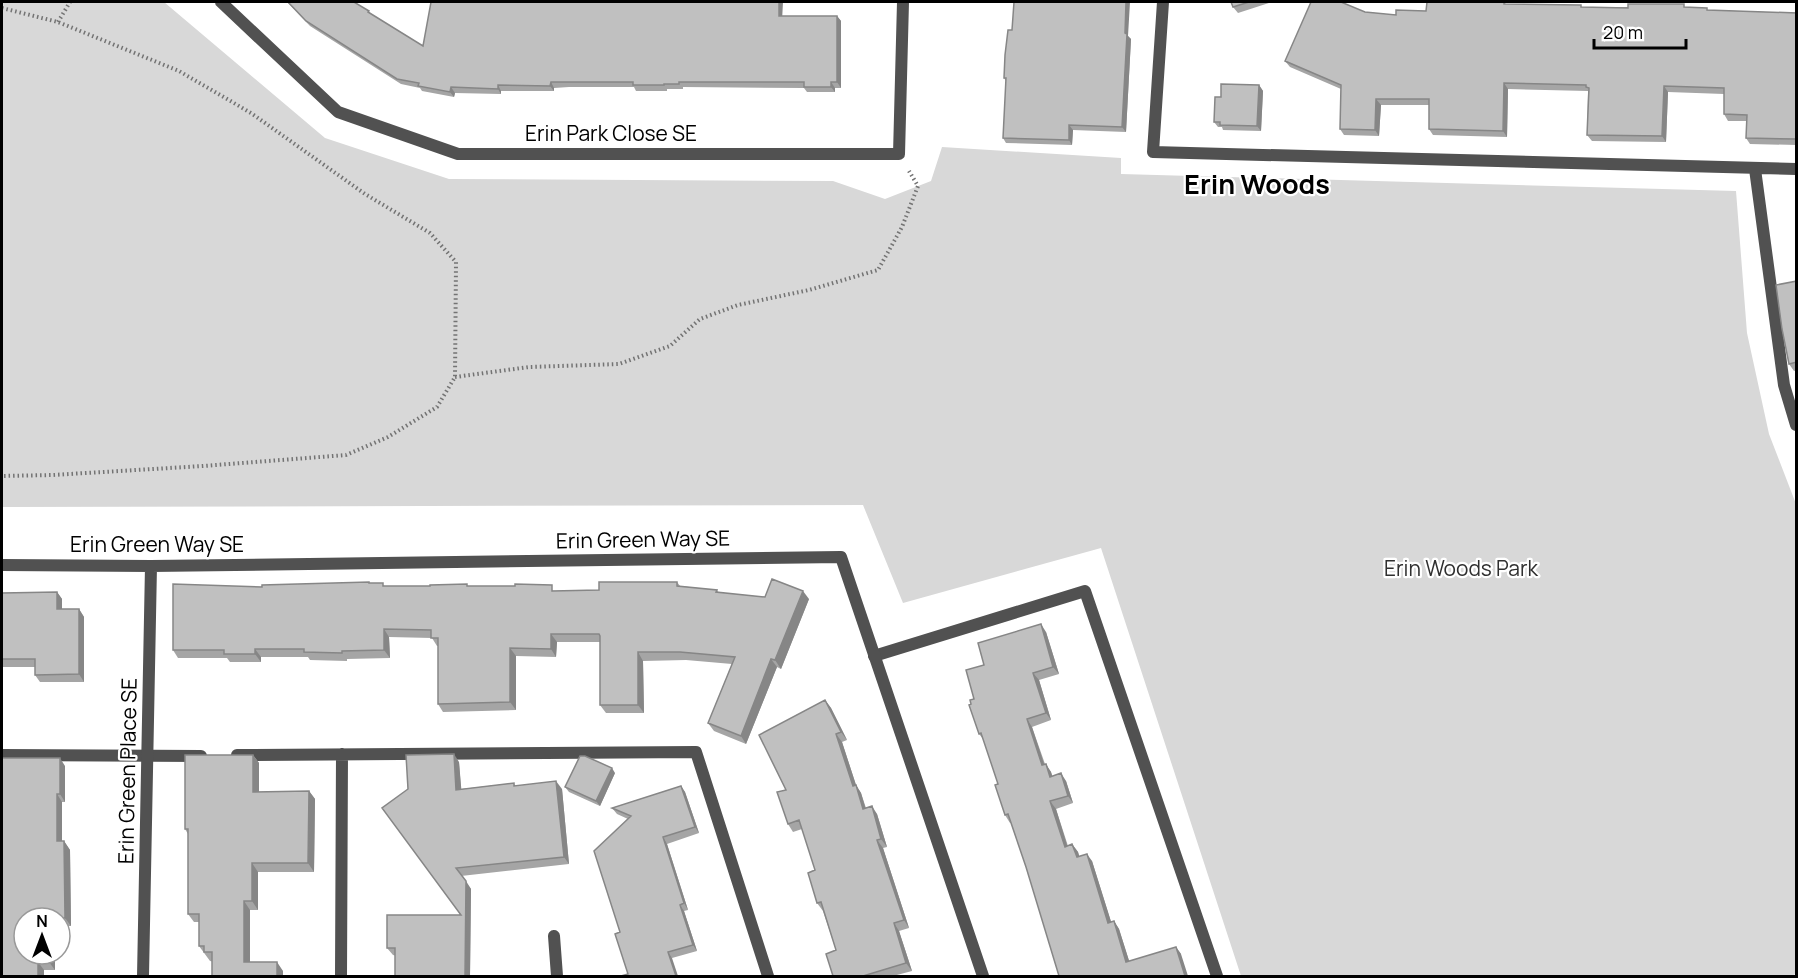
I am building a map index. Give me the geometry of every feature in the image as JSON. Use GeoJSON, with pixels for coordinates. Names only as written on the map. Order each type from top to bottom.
{"type":"FeatureCollection","features":[{"type":"Feature","properties":{"kind":"street","name":"Erin Park Close SE"},"geometry":{"type":"LineString","coordinates":[[221,2],[338,112],[458,154],[899,154]]}},
{"type":"Feature","properties":{"kind":"street"},"geometry":{"type":"LineString","coordinates":[[899,154],[903,2]]}},
{"type":"Feature","properties":{"kind":"street"},"geometry":{"type":"LineString","coordinates":[[1163,2],[1153,152],[1797,169]]}},
{"type":"Feature","properties":{"kind":"street"},"geometry":{"type":"LineString","coordinates":[[1755,169],[1784,386],[1797,424]]}},
{"type":"Feature","properties":{"kind":"street","name":"Erin Green Way SE"},"geometry":{"type":"LineString","coordinates":[[2,565],[151,566],[841,557],[983,976]]}},
{"type":"Feature","properties":{"kind":"street","name":"Erin Green Place SE"},"geometry":{"type":"LineString","coordinates":[[143,976],[151,566]]}},
{"type":"Feature","properties":{"kind":"street"},"geometry":{"type":"LineString","coordinates":[[874,656],[1085,591],[1217,976]]}},
{"type":"Feature","properties":{"kind":"street"},"geometry":{"type":"LineString","coordinates":[[2,755],[696,752],[768,976]]}},
{"type":"Feature","properties":{"kind":"street"},"geometry":{"type":"LineString","coordinates":[[341,976],[342,754]]}},
{"type":"Feature","properties":{"kind":"street"},"geometry":{"type":"LineString","coordinates":[[554,936],[557,976]]}},
{"type":"Feature","properties":{"kind":"path"},"geometry":{"type":"LineString","coordinates":[[58,22],[70,2]]}},
{"type":"Feature","properties":{"kind":"path"},"geometry":{"type":"LineString","coordinates":[[2,8],[58,22],[179,71],[251,113],[365,194],[430,233],[456,262],[455,377],[437,407],[388,437],[346,454],[53,475],[2,476]]}},
{"type":"Feature","properties":{"kind":"path"},"geometry":{"type":"LineString","coordinates":[[455,377],[530,367],[619,364],[670,346],[700,319],[738,305],[809,290],[878,270],[902,227],[918,186],[899,154]]}},
{"type":"Feature","properties":{"kind":"green space","name":"Erin Woods Park"},"geometry":{"type":"Polygon","coordinates":[[[2,2],[164,2],[325,138],[449,179],[833,181],[885,199],[931,181],[942,147],[1121,158],[1121,174],[1736,191],[1747,333],[1769,434],[1796,504],[1796,973],[1793,976],[1241,976],[1101,548],[903,603],[863,505],[2,507],[2,2]]]}},
{"type":"Feature","properties":{"kind":"building"},"geometry":{"type":"Polygon","coordinates":[[[288,2],[354,2],[423,46],[431,2],[779,2],[779,16],[837,16],[837,82],[831,82],[831,87],[804,87],[804,82],[679,82],[679,84],[664,85],[633,85],[633,82],[551,82],[550,86],[498,85],[498,89],[451,87],[450,92],[397,79],[306,21],[288,2]]]}},
{"type":"Feature","properties":{"kind":"building"},"geometry":{"type":"Polygon","coordinates":[[[1014,2],[1126,2],[1125,33],[1127,34],[1122,127],[1069,125],[1069,140],[1003,138],[1005,55],[1008,30],[1012,30],[1014,2]]]}},
{"type":"Feature","properties":{"kind":"building"},"geometry":{"type":"Polygon","coordinates":[[[1231,2],[1249,2],[1233,7],[1231,2]]]}},
{"type":"Feature","properties":{"kind":"building"},"geometry":{"type":"Polygon","coordinates":[[[1311,2],[1341,2],[1365,12],[1396,15],[1396,10],[1426,11],[1427,2],[1504,2],[1504,4],[1628,8],[1628,4],[1684,4],[1684,7],[1707,8],[1707,10],[1797,13],[1797,139],[1746,138],[1747,115],[1724,114],[1724,88],[1664,86],[1662,136],[1587,135],[1589,88],[1586,85],[1504,83],[1503,131],[1429,129],[1429,99],[1376,99],[1375,130],[1340,129],[1341,85],[1285,61],[1311,2]]]}},
{"type":"Feature","properties":{"kind":"building"},"geometry":{"type":"Polygon","coordinates":[[[1221,84],[1259,85],[1257,126],[1220,125],[1220,122],[1214,122],[1215,97],[1221,97],[1221,84]]]}},
{"type":"Feature","properties":{"kind":"building"},"geometry":{"type":"Polygon","coordinates":[[[1797,281],[1797,362],[1789,364],[1776,285],[1797,281]]]}},
{"type":"Feature","properties":{"kind":"building"},"geometry":{"type":"Polygon","coordinates":[[[772,579],[803,591],[775,660],[771,659],[741,736],[708,723],[735,657],[680,652],[638,652],[638,705],[600,705],[599,634],[551,634],[551,649],[510,648],[510,702],[438,704],[438,638],[431,638],[431,630],[384,629],[384,650],[342,651],[342,653],[304,652],[304,649],[255,649],[255,654],[224,654],[224,650],[173,650],[173,584],[262,587],[262,585],[369,582],[383,583],[383,586],[467,584],[467,586],[515,586],[515,584],[552,585],[552,591],[599,590],[599,582],[677,582],[677,586],[765,597],[772,579]]]}},
{"type":"Feature","properties":{"kind":"building"},"geometry":{"type":"Polygon","coordinates":[[[57,592],[57,609],[79,609],[79,674],[35,675],[35,659],[2,659],[2,593],[57,592]]]}},
{"type":"Feature","properties":{"kind":"building"},"geometry":{"type":"Polygon","coordinates":[[[1041,624],[1053,667],[1033,673],[1046,713],[1027,719],[1042,765],[1046,764],[1050,777],[1061,773],[1068,796],[1050,801],[1065,847],[1072,844],[1077,857],[1087,854],[1108,923],[1114,921],[1126,962],[1176,947],[1185,976],[1059,976],[1026,867],[1008,814],[1005,815],[995,785],[998,784],[969,705],[970,700],[974,699],[966,670],[984,665],[978,643],[1041,624]]]}},
{"type":"Feature","properties":{"kind":"building"},"geometry":{"type":"Polygon","coordinates":[[[825,700],[841,732],[836,734],[863,809],[872,806],[881,839],[877,840],[904,920],[894,923],[906,963],[863,976],[833,976],[826,954],[836,950],[821,902],[817,903],[808,873],[815,870],[799,820],[788,824],[777,792],[786,790],[759,735],[825,700]]]}},
{"type":"Feature","properties":{"kind":"building"},"geometry":{"type":"Polygon","coordinates":[[[454,754],[456,790],[556,781],[564,857],[456,868],[466,881],[465,976],[395,976],[395,948],[387,948],[387,915],[461,915],[382,808],[408,789],[406,755],[454,754]]]}},
{"type":"Feature","properties":{"kind":"building"},"geometry":{"type":"Polygon","coordinates":[[[185,755],[253,755],[253,792],[309,791],[308,863],[252,863],[252,901],[244,901],[244,962],[277,962],[277,976],[212,976],[212,952],[204,952],[204,946],[199,946],[199,914],[188,914],[185,755]]]}},
{"type":"Feature","properties":{"kind":"building"},"geometry":{"type":"Polygon","coordinates":[[[580,756],[612,768],[596,801],[565,787],[580,756]]]}},
{"type":"Feature","properties":{"kind":"building"},"geometry":{"type":"Polygon","coordinates":[[[2,758],[60,758],[57,841],[64,841],[65,906],[12,906],[12,966],[38,966],[38,976],[2,976],[2,758]]]}},
{"type":"Feature","properties":{"kind":"building"},"geometry":{"type":"Polygon","coordinates":[[[681,786],[695,827],[663,837],[684,903],[680,905],[693,945],[668,952],[676,976],[621,976],[628,974],[615,934],[620,932],[594,851],[631,816],[612,808],[681,786]]]}},
{"type":"Feature","properties":{"kind":"district","name":"Erin Woods"},"geometry":{"type":"Point","coordinates":[1257,185]}}]}
